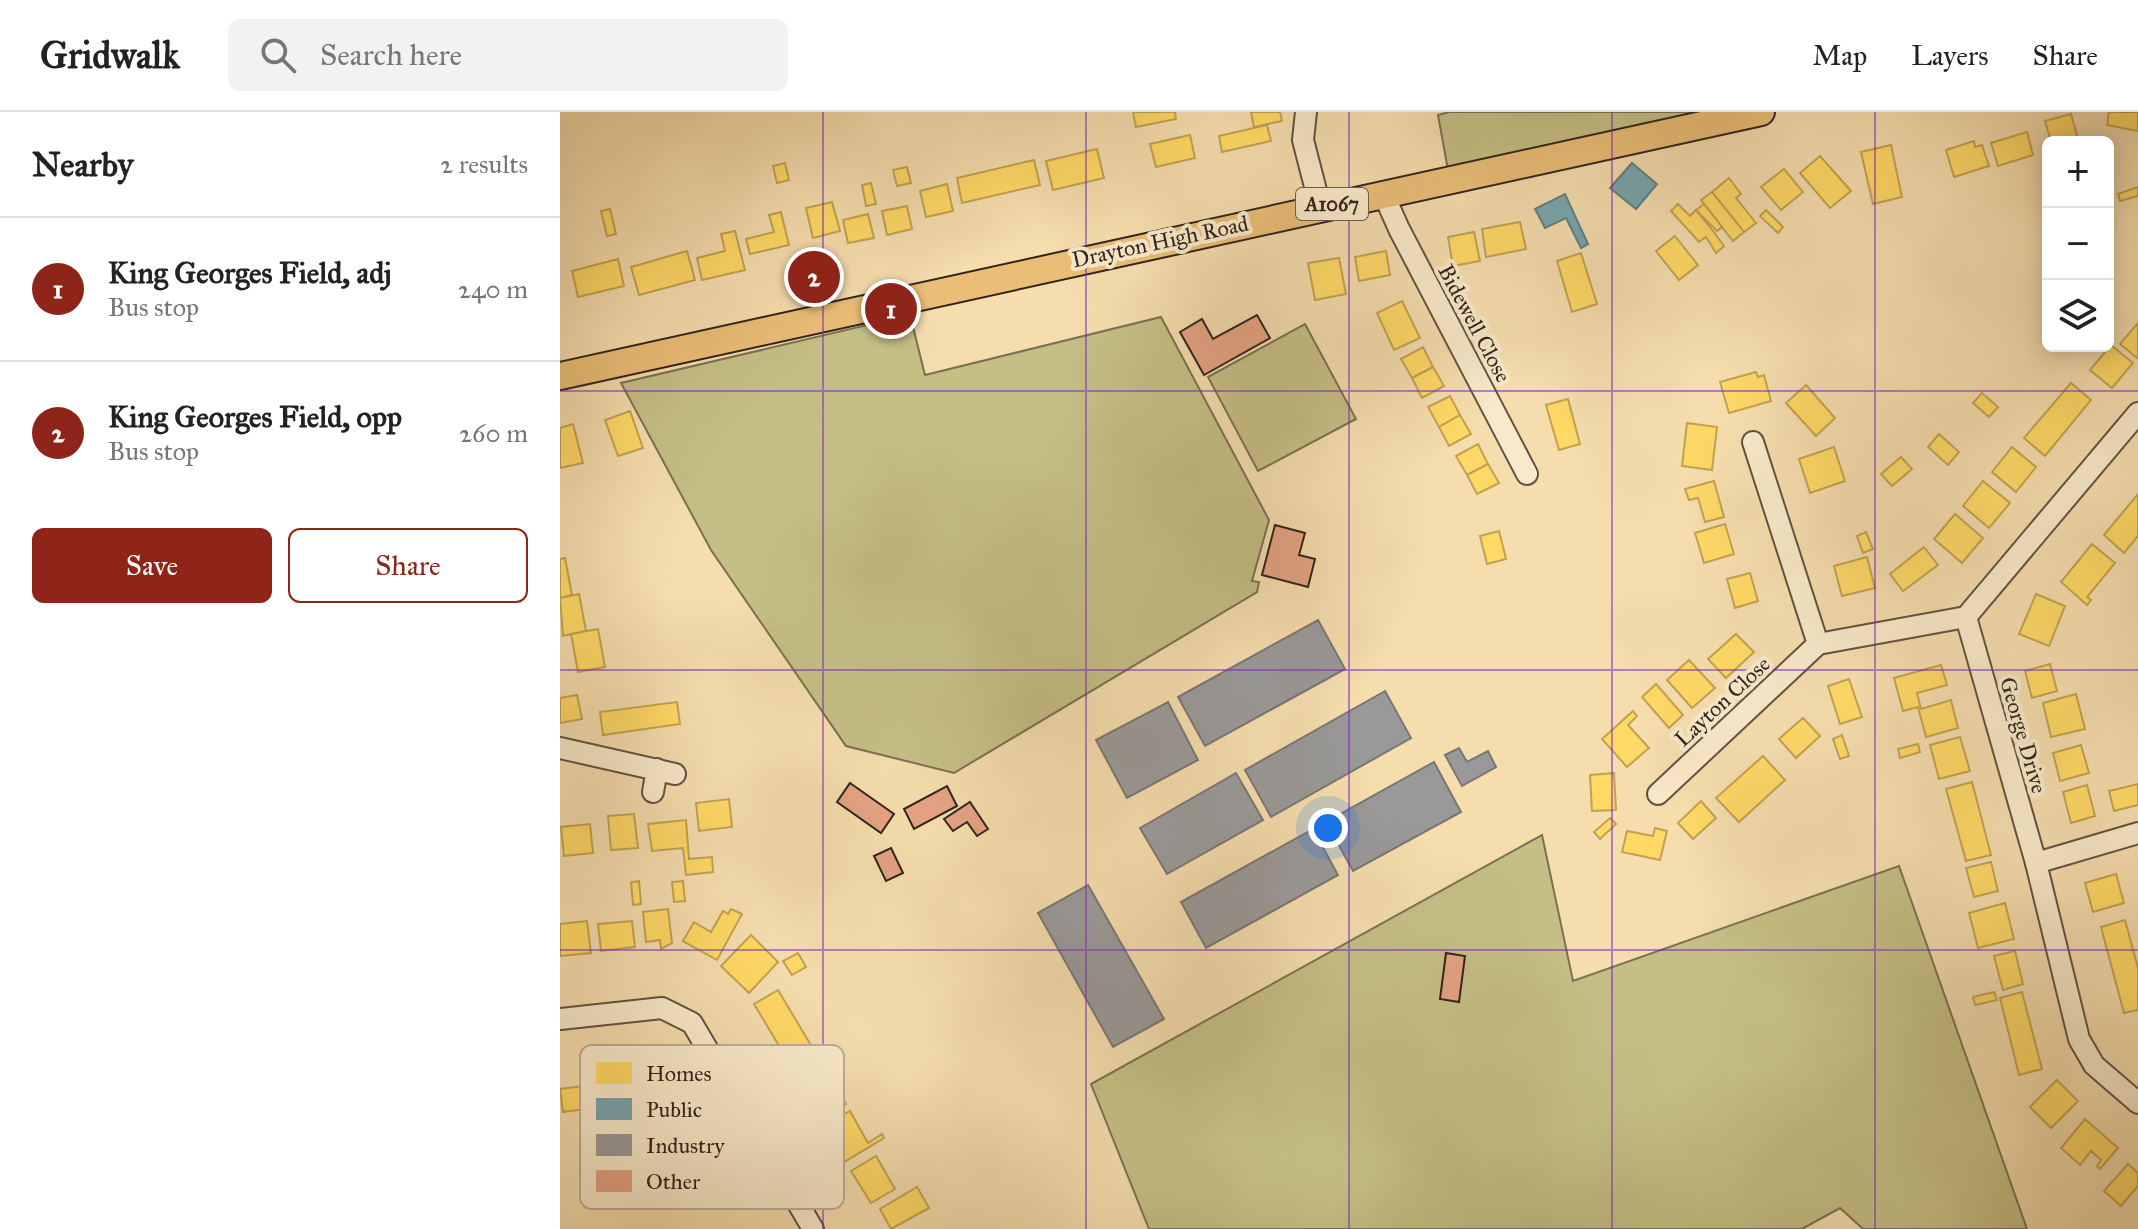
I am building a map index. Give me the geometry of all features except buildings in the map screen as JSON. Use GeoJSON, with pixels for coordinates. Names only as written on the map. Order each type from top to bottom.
{"type":"FeatureCollection","features":[{"type":"Feature","properties":{"kind":"main road","name":"Drayton High Road"},"geometry":{"type":"LineString","coordinates":[[560,376],[1320,206],[1761,112]]}},
{"type":"Feature","properties":{"kind":"street"},"geometry":{"type":"LineString","coordinates":[[1306,112],[1303,140],[1320,206]]}},
{"type":"Feature","properties":{"kind":"street","name":"Bidewell Close"},"geometry":{"type":"LineString","coordinates":[[1383,193],[1527,474]]}},
{"type":"Feature","properties":{"kind":"street"},"geometry":{"type":"LineString","coordinates":[[1753,442],[1818,644],[1966,617],[2138,413]]}},
{"type":"Feature","properties":{"kind":"street","name":"George Drive"},"geometry":{"type":"LineString","coordinates":[[1966,617],[2036,863],[2079,1039],[2094,1065],[2138,1103]]}},
{"type":"Feature","properties":{"kind":"street","name":"Layton Close"},"geometry":{"type":"LineString","coordinates":[[1658,794],[1818,644]]}},
{"type":"Feature","properties":{"kind":"street"},"geometry":{"type":"LineString","coordinates":[[560,748],[666,771],[653,792]]}},
{"type":"Feature","properties":{"kind":"street"},"geometry":{"type":"LineString","coordinates":[[2036,863],[2138,833]]}},
{"type":"Feature","properties":{"kind":"street"},"geometry":{"type":"LineString","coordinates":[[560,1019],[662,1008],[692,1023],[705,1045]]}},
{"type":"Feature","properties":{"kind":"street"},"geometry":{"type":"LineString","coordinates":[[801,1209],[813,1229]]}},
{"type":"Feature","properties":{"kind":"shaded area"},"geometry":{"type":"Polygon","coordinates":[[[1449,112],[1733,112],[1448,170],[1438,115],[1449,112]]]}},
{"type":"Feature","properties":{"kind":"shaded area"},"geometry":{"type":"Polygon","coordinates":[[[910,315],[925,375],[1161,317],[1269,520],[1252,581],[1259,582],[1257,592],[954,773],[846,746],[711,550],[621,383],[910,315]]]}},
{"type":"Feature","properties":{"kind":"shaded area"},"geometry":{"type":"Polygon","coordinates":[[[1305,324],[1356,419],[1258,471],[1208,377],[1305,324]]]}},
{"type":"Feature","properties":{"kind":"shaded area"},"geometry":{"type":"Polygon","coordinates":[[[1542,835],[1573,981],[1899,866],[2027,1229],[1863,1229],[1840,1208],[1802,1229],[1149,1229],[1091,1084],[1542,835]]]}},
{"type":"Feature","properties":{"kind":"place","name":"King Georges Field, opp"},"geometry":{"type":"Point","coordinates":[814,277]}},
{"type":"Feature","properties":{"kind":"place","name":"King Georges Field, adj"},"geometry":{"type":"Point","coordinates":[891,309]}}]}
